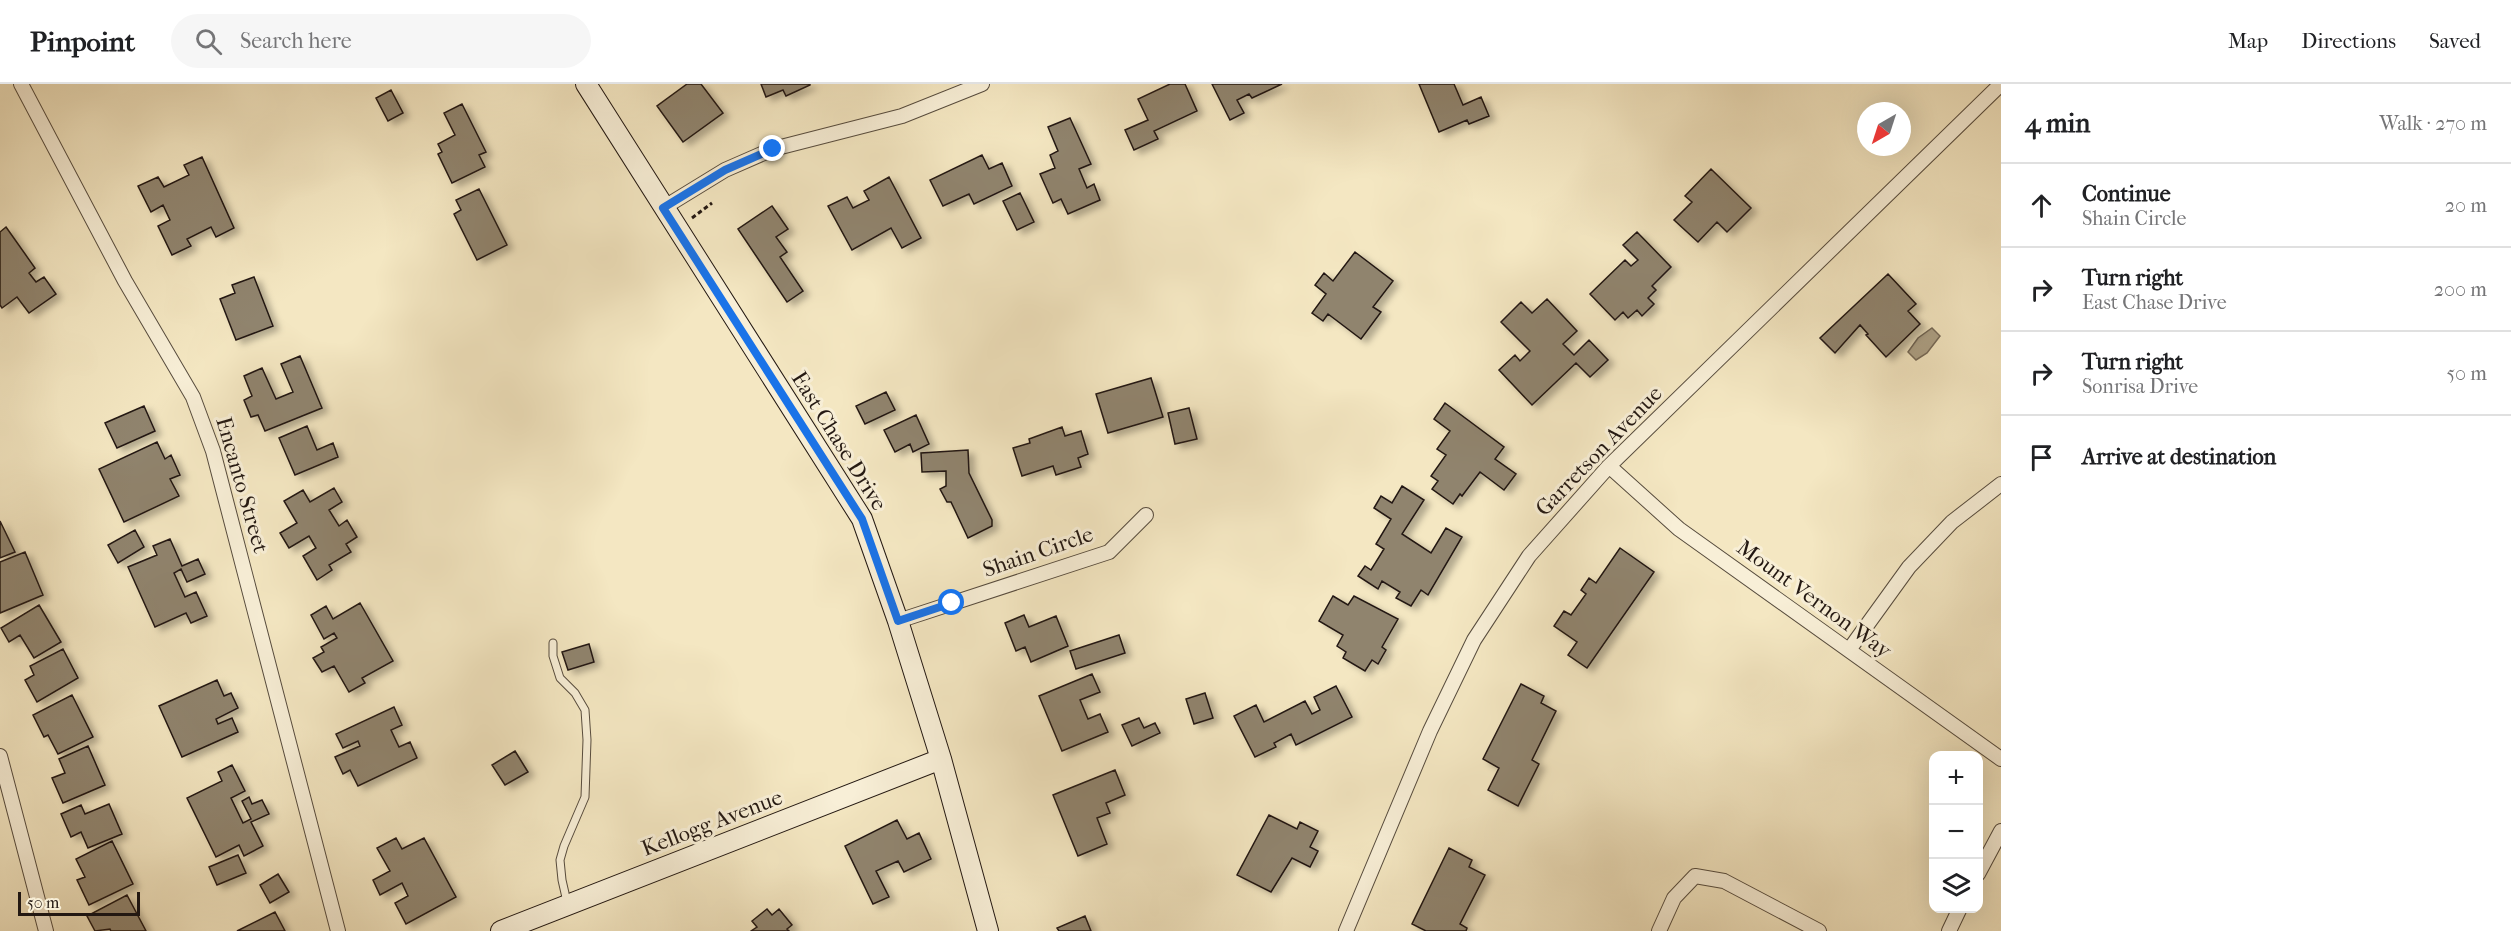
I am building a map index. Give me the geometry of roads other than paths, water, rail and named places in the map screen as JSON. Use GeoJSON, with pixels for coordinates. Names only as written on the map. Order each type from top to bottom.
{"type":"FeatureCollection","features":[{"type":"Feature","properties":{"kind":"street","name":"Encanto Street"},"geometry":{"type":"LineString","coordinates":[[21,84],[125,281],[193,397],[213,450],[338,931]]}},
{"type":"Feature","properties":{"kind":"street","name":"East Chase Drive"},"geometry":{"type":"LineString","coordinates":[[586,84],[862,519],[898,621],[941,759],[988,931]]}},
{"type":"Feature","properties":{"kind":"street"},"geometry":{"type":"LineString","coordinates":[[663,208],[725,170],[773,149],[902,116],[982,84]]}},
{"type":"Feature","properties":{"kind":"street","name":"Garretson Avenue"},"geometry":{"type":"LineString","coordinates":[[1346,931],[1430,731],[1474,640],[1529,556],[1609,466],[2001,84]]}},
{"type":"Feature","properties":{"kind":"street","name":"Mount Vernon Way"},"geometry":{"type":"LineString","coordinates":[[1609,466],[1678,528],[2001,759]]}},
{"type":"Feature","properties":{"kind":"street"},"geometry":{"type":"LineString","coordinates":[[1848,650],[1909,567],[1952,522],[2001,484]]}},
{"type":"Feature","properties":{"kind":"street","name":"Shain Circle"},"geometry":{"type":"LineString","coordinates":[[898,621],[1108,552],[1146,515]]}},
{"type":"Feature","properties":{"kind":"street"},"geometry":{"type":"LineString","coordinates":[[0,756],[3,775],[46,931]]}},
{"type":"Feature","properties":{"kind":"street","name":"Kellogg Avenue"},"geometry":{"type":"LineString","coordinates":[[501,931],[941,759]]}},
{"type":"Feature","properties":{"kind":"street"},"geometry":{"type":"LineString","coordinates":[[1983,865],[2001,831]]}},
{"type":"Feature","properties":{"kind":"street"},"geometry":{"type":"LineString","coordinates":[[1659,931],[1674,898],[1695,876],[1724,881],[1819,931]]}},
{"type":"Feature","properties":{"kind":"street"},"geometry":{"type":"LineString","coordinates":[[1949,931],[1958,913]]}},
{"type":"Feature","properties":{"kind":"lane"},"geometry":{"type":"LineString","coordinates":[[553,643],[553,656],[560,678],[575,693],[585,710],[587,740],[585,797],[560,860],[568,905]]}}]}
